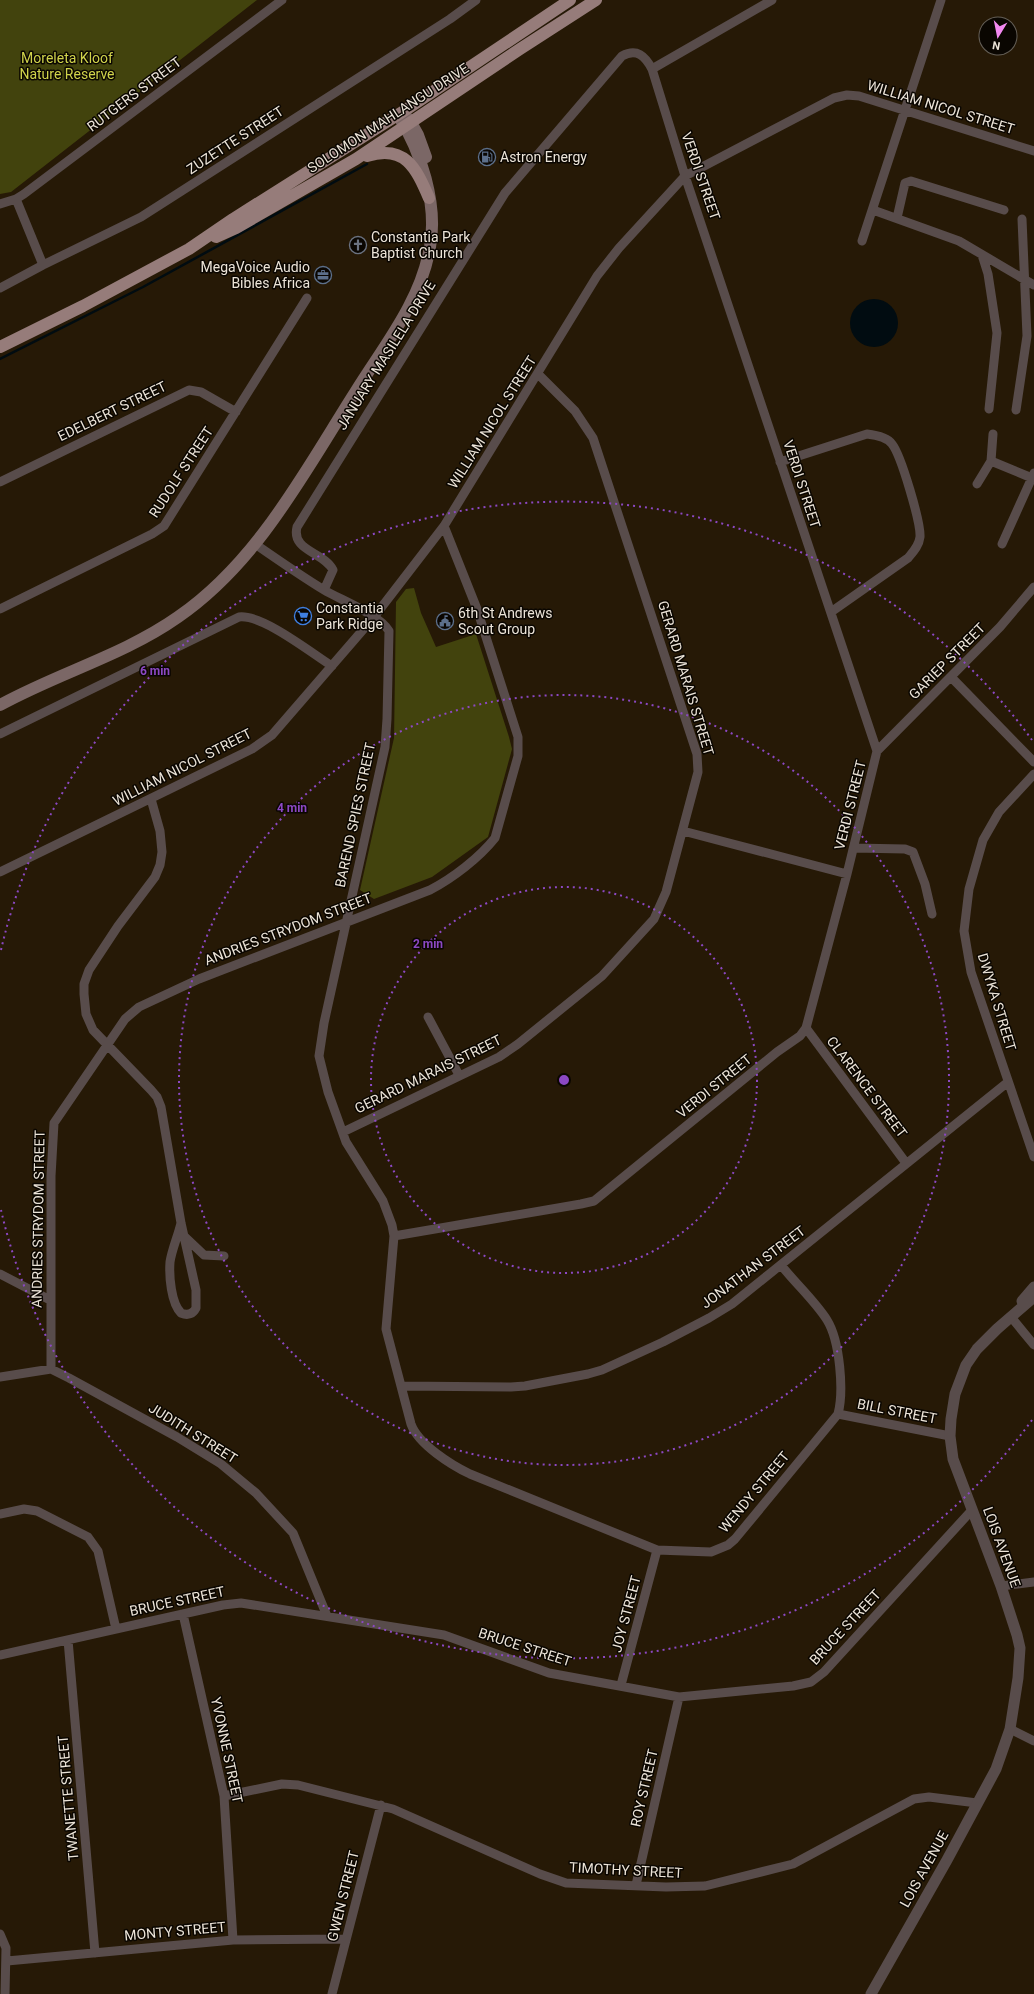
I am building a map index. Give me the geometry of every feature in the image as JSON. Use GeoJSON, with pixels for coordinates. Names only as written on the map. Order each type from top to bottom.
{"type":"FeatureCollection","features":[{"type":"Feature","properties":{"kind":"main road","name":"SOLOMON MAHLANGU DRIVE"},"geometry":{"type":"LineString","coordinates":[[189,249],[233,219],[401,113],[570,0]]}},
{"type":"Feature","properties":{"kind":"main road","name":"SOLOMON MAHLANGU DRIVE"},"geometry":{"type":"LineString","coordinates":[[0,347],[84,306],[189,249],[236,228],[356,159],[596,0]]}},
{"type":"Feature","properties":{"kind":"main road","name":"JANUARY MASILELA DRIVE"},"geometry":{"type":"LineString","coordinates":[[0,705],[141,638],[177,618],[209,593],[255,544],[307,468],[409,306],[424,285],[431,267],[437,243],[438,225],[435,189],[420,141],[401,113]]}},
{"type":"Feature","properties":{"kind":"main road","name":"JANUARY MASILELA DRIVE"},"geometry":{"type":"LineString","coordinates":[[408,124],[429,198],[432,232],[426,265],[409,306]]}},
{"type":"Feature","properties":{"kind":"main road"},"geometry":{"type":"LineString","coordinates":[[356,159],[382,152],[401,156],[410,162],[416,171],[429,198]]}},
{"type":"Feature","properties":{"kind":"street","name":"RUTGERS STREET"},"geometry":{"type":"LineString","coordinates":[[0,204],[16,199],[282,0]]}},
{"type":"Feature","properties":{"kind":"street","name":"ZUZETTE STREET"},"geometry":{"type":"LineString","coordinates":[[0,288],[43,265],[141,217],[461,12],[476,0]]}},
{"type":"Feature","properties":{"kind":"street"},"geometry":{"type":"LineString","coordinates":[[652,69],[772,0]]}},
{"type":"Feature","properties":{"kind":"street"},"geometry":{"type":"LineString","coordinates":[[862,241],[941,0]]}},
{"type":"Feature","properties":{"kind":"street","name":"JANUARY MASILELA DRIVE"},"geometry":{"type":"LineString","coordinates":[[324,590],[333,570],[330,564],[299,543],[296,533],[297,527],[479,233],[505,193],[622,56],[629,52],[637,53],[647,60],[652,69]]}},
{"type":"Feature","properties":{"kind":"street","name":"VERDI STREET"},"geometry":{"type":"LineString","coordinates":[[394,1236],[594,1201],[777,1052],[800,1036],[806,1028],[854,848],[877,751],[685,176],[652,69]]}},
{"type":"Feature","properties":{"kind":"street","name":"WILLIAM NICOL STREET"},"geometry":{"type":"LineString","coordinates":[[0,872],[151,799],[263,742],[272,735],[374,618],[444,526],[597,276],[609,260],[685,176],[766,132],[842,95],[859,96],[906,109],[1034,151]]}},
{"type":"Feature","properties":{"kind":"street"},"geometry":{"type":"LineString","coordinates":[[897,218],[906,183],[911,181],[1004,210]]}},
{"type":"Feature","properties":{"kind":"street"},"geometry":{"type":"LineString","coordinates":[[16,199],[43,265]]}},
{"type":"Feature","properties":{"kind":"street"},"geometry":{"type":"LineString","coordinates":[[873,210],[959,241],[1034,285]]}},
{"type":"Feature","properties":{"kind":"street"},"geometry":{"type":"LineString","coordinates":[[1016,410],[1027,336],[1022,220]]}},
{"type":"Feature","properties":{"kind":"street"},"geometry":{"type":"LineString","coordinates":[[982,255],[988,274],[998,333],[989,409]]}},
{"type":"Feature","properties":{"kind":"street","name":"RUDOLF STREET"},"geometry":{"type":"LineString","coordinates":[[0,609],[158,531],[170,519],[306,298]]}},
{"type":"Feature","properties":{"kind":"street","name":"GERARD MARAIS STREET"},"geometry":{"type":"LineString","coordinates":[[343,1132],[499,1057],[518,1044],[602,976],[654,919],[664,901],[683,831],[698,772],[697,754],[593,438],[575,411],[538,374]]}},
{"type":"Feature","properties":{"kind":"street","name":"EDELBERT STREET"},"geometry":{"type":"LineString","coordinates":[[0,482],[189,390],[201,392],[236,412]]}},
{"type":"Feature","properties":{"kind":"street"},"geometry":{"type":"LineString","coordinates":[[780,462],[867,434],[881,437],[889,441],[897,452],[920,524],[920,540],[908,558],[831,612]]}},
{"type":"Feature","properties":{"kind":"street"},"geometry":{"type":"LineString","coordinates":[[977,484],[991,461],[993,434]]}},
{"type":"Feature","properties":{"kind":"street"},"geometry":{"type":"LineString","coordinates":[[991,461],[1032,481],[1002,544]]}},
{"type":"Feature","properties":{"kind":"street","name":"ANDRIES STRYDOM STREET"},"geometry":{"type":"LineString","coordinates":[[51,1369],[51,1176],[54,1123],[125,1019],[139,1007],[216,972],[436,886],[488,847],[495,838],[518,756],[518,737],[477,609],[444,526]]}},
{"type":"Feature","properties":{"kind":"street","name":"BAREND SPIES STREET"},"geometry":{"type":"LineString","coordinates":[[255,544],[324,590],[386,626],[390,637],[387,731],[319,1056],[326,1086],[343,1132],[350,1148],[387,1209],[394,1236],[386,1323],[401,1386]]}},
{"type":"Feature","properties":{"kind":"street","name":"GARIEP STREET"},"geometry":{"type":"LineString","coordinates":[[877,751],[1000,627],[1034,587]]}},
{"type":"Feature","properties":{"kind":"street"},"geometry":{"type":"LineString","coordinates":[[0,734],[239,617],[247,616],[261,621],[332,666]]}},
{"type":"Feature","properties":{"kind":"street"},"geometry":{"type":"LineString","coordinates":[[951,677],[1034,762]]}},
{"type":"Feature","properties":{"kind":"street","name":"DWYKA STREET"},"geometry":{"type":"LineString","coordinates":[[1034,774],[1011,797],[988,828],[976,862],[965,913],[964,931],[970,972],[1034,1157]]}},
{"type":"Feature","properties":{"kind":"street"},"geometry":{"type":"LineString","coordinates":[[151,799],[160,831],[162,852],[160,865],[155,877],[118,926],[93,963],[84,984],[86,1010],[93,1030],[151,1090],[160,1102],[181,1223],[185,1236],[197,1300],[195,1311],[187,1315],[182,1313],[176,1306],[170,1270],[171,1259],[181,1223]]}},
{"type":"Feature","properties":{"kind":"street"},"geometry":{"type":"LineString","coordinates":[[683,831],[847,874]]}},
{"type":"Feature","properties":{"kind":"street"},"geometry":{"type":"LineString","coordinates":[[854,848],[905,849],[913,852],[925,884],[932,914]]}},
{"type":"Feature","properties":{"kind":"street"},"geometry":{"type":"LineString","coordinates":[[428,1017],[459,1075]]}},
{"type":"Feature","properties":{"kind":"street","name":"CLARENCE STREET"},"geometry":{"type":"LineString","coordinates":[[806,1028],[906,1163]]}},
{"type":"Feature","properties":{"kind":"street","name":"JONATHAN STREET"},"geometry":{"type":"LineString","coordinates":[[401,1386],[524,1386],[602,1370],[663,1342],[732,1304],[1008,1082]]}},
{"type":"Feature","properties":{"kind":"street"},"geometry":{"type":"LineString","coordinates":[[185,1236],[204,1255],[224,1256]]}},
{"type":"Feature","properties":{"kind":"street"},"geometry":{"type":"LineString","coordinates":[[781,1265],[826,1320],[832,1332],[836,1350],[841,1404],[838,1414]]}},
{"type":"Feature","properties":{"kind":"street"},"geometry":{"type":"LineString","coordinates":[[0,1274],[50,1300]]}},
{"type":"Feature","properties":{"kind":"street","name":"LOIS AVENUE"},"geometry":{"type":"LineString","coordinates":[[1013,1315],[1018,1305],[1034,1287]]}},
{"type":"Feature","properties":{"kind":"street","name":"LOIS AVENUE"},"geometry":{"type":"LineString","coordinates":[[871,1994],[996,1769],[1010,1729],[1018,1678],[1020,1648],[1014,1622],[953,1459],[950,1436],[952,1406],[966,1365],[978,1349],[1034,1297]]}},
{"type":"Feature","properties":{"kind":"street"},"geometry":{"type":"LineString","coordinates":[[1013,1315],[1034,1345]]}},
{"type":"Feature","properties":{"kind":"street"},"geometry":{"type":"LineString","coordinates":[[0,1377],[51,1369]]}},
{"type":"Feature","properties":{"kind":"street","name":"JUDITH STREET"},"geometry":{"type":"LineString","coordinates":[[51,1369],[201,1450],[256,1492],[293,1533],[327,1616]]}},
{"type":"Feature","properties":{"kind":"street","name":"WENDY STREET"},"geometry":{"type":"LineString","coordinates":[[401,1386],[413,1431],[427,1444],[460,1469],[657,1550],[711,1552],[728,1545],[838,1414]]}},
{"type":"Feature","properties":{"kind":"street","name":"BILL STREET"},"geometry":{"type":"LineString","coordinates":[[838,1414],[950,1436]]}},
{"type":"Feature","properties":{"kind":"street"},"geometry":{"type":"LineString","coordinates":[[0,1514],[24,1509],[37,1512],[88,1537],[98,1551],[116,1629]]}},
{"type":"Feature","properties":{"kind":"street","name":"BRUCE STREET"},"geometry":{"type":"LineString","coordinates":[[0,1655],[223,1605],[241,1603],[444,1635],[549,1673],[621,1685],[679,1697],[793,1686],[811,1682],[824,1672],[972,1510]]}},
{"type":"Feature","properties":{"kind":"street","name":"JOY STREET"},"geometry":{"type":"LineString","coordinates":[[621,1685],[657,1550]]}},
{"type":"Feature","properties":{"kind":"street"},"geometry":{"type":"LineString","coordinates":[[1001,1586],[1034,1582]]}},
{"type":"Feature","properties":{"kind":"street","name":"YVONNE STREET"},"geometry":{"type":"LineString","coordinates":[[183,1614],[224,1796],[233,1940]]}},
{"type":"Feature","properties":{"kind":"street","name":"TWANETTE STREET"},"geometry":{"type":"LineString","coordinates":[[68,1640],[95,1953]]}},
{"type":"Feature","properties":{"kind":"street","name":"ROY STREET"},"geometry":{"type":"LineString","coordinates":[[636,1885],[679,1697]]}},
{"type":"Feature","properties":{"kind":"street"},"geometry":{"type":"LineString","coordinates":[[1010,1729],[1034,1741]]}},
{"type":"Feature","properties":{"kind":"street","name":"TIMOTHY STREET"},"geometry":{"type":"LineString","coordinates":[[224,1796],[257,1788],[292,1784],[381,1805],[410,1816],[540,1874],[566,1883],[666,1887],[705,1886],[776,1870],[802,1860],[914,1799],[930,1798],[977,1803]]}},
{"type":"Feature","properties":{"kind":"street","name":"GWEN STREET"},"geometry":{"type":"LineString","coordinates":[[332,1994],[381,1805]]}},
{"type":"Feature","properties":{"kind":"street"},"geometry":{"type":"LineString","coordinates":[[0,1934],[6,1948],[7,1961],[5,1994]]}},
{"type":"Feature","properties":{"kind":"street","name":"MONTY STREET"},"geometry":{"type":"LineString","coordinates":[[7,1961],[233,1940],[288,1938],[346,1939]]}},
{"type":"Feature","properties":{"kind":"green space","name":"Moreleta Kloof Nature Reserve"},"geometry":{"type":"Polygon","coordinates":[[[0,0],[257,0],[11,192],[0,194],[0,0]]]}},
{"type":"Feature","properties":{"kind":"green space"},"geometry":{"type":"Polygon","coordinates":[[[414,588],[421,613],[436,647],[476,634],[512,749],[488,837],[432,877],[374,899],[360,890],[394,738],[396,602],[406,589],[414,588]]]}},
{"type":"Feature","properties":{"kind":"shaded area"},"geometry":{"type":"Polygon","coordinates":[[[874,299],[883,301],[891,306],[896,314],[898,323],[896,332],[891,340],[883,345],[874,347],[865,345],[857,340],[852,332],[850,323],[852,314],[857,306],[865,301],[874,299]]]}},
{"type":"Feature","properties":{"kind":"waterway"},"geometry":{"type":"LineString","coordinates":[[0,359],[143,287],[367,164]]}},
{"type":"Feature","properties":{"kind":"place","name":"Astron Energy"},"geometry":{"type":"Point","coordinates":[487,157]}},
{"type":"Feature","properties":{"kind":"place","name":"Constantia Park Baptist Church"},"geometry":{"type":"Point","coordinates":[358,245]}},
{"type":"Feature","properties":{"kind":"place","name":"MegaVoice Audio Bibles Africa"},"geometry":{"type":"Point","coordinates":[323,275]}},
{"type":"Feature","properties":{"kind":"place","name":"Constantia Park Ridge"},"geometry":{"type":"Point","coordinates":[303,616]}},
{"type":"Feature","properties":{"kind":"place","name":"6th St Andrews Scout Group"},"geometry":{"type":"Point","coordinates":[445,621]}}]}
